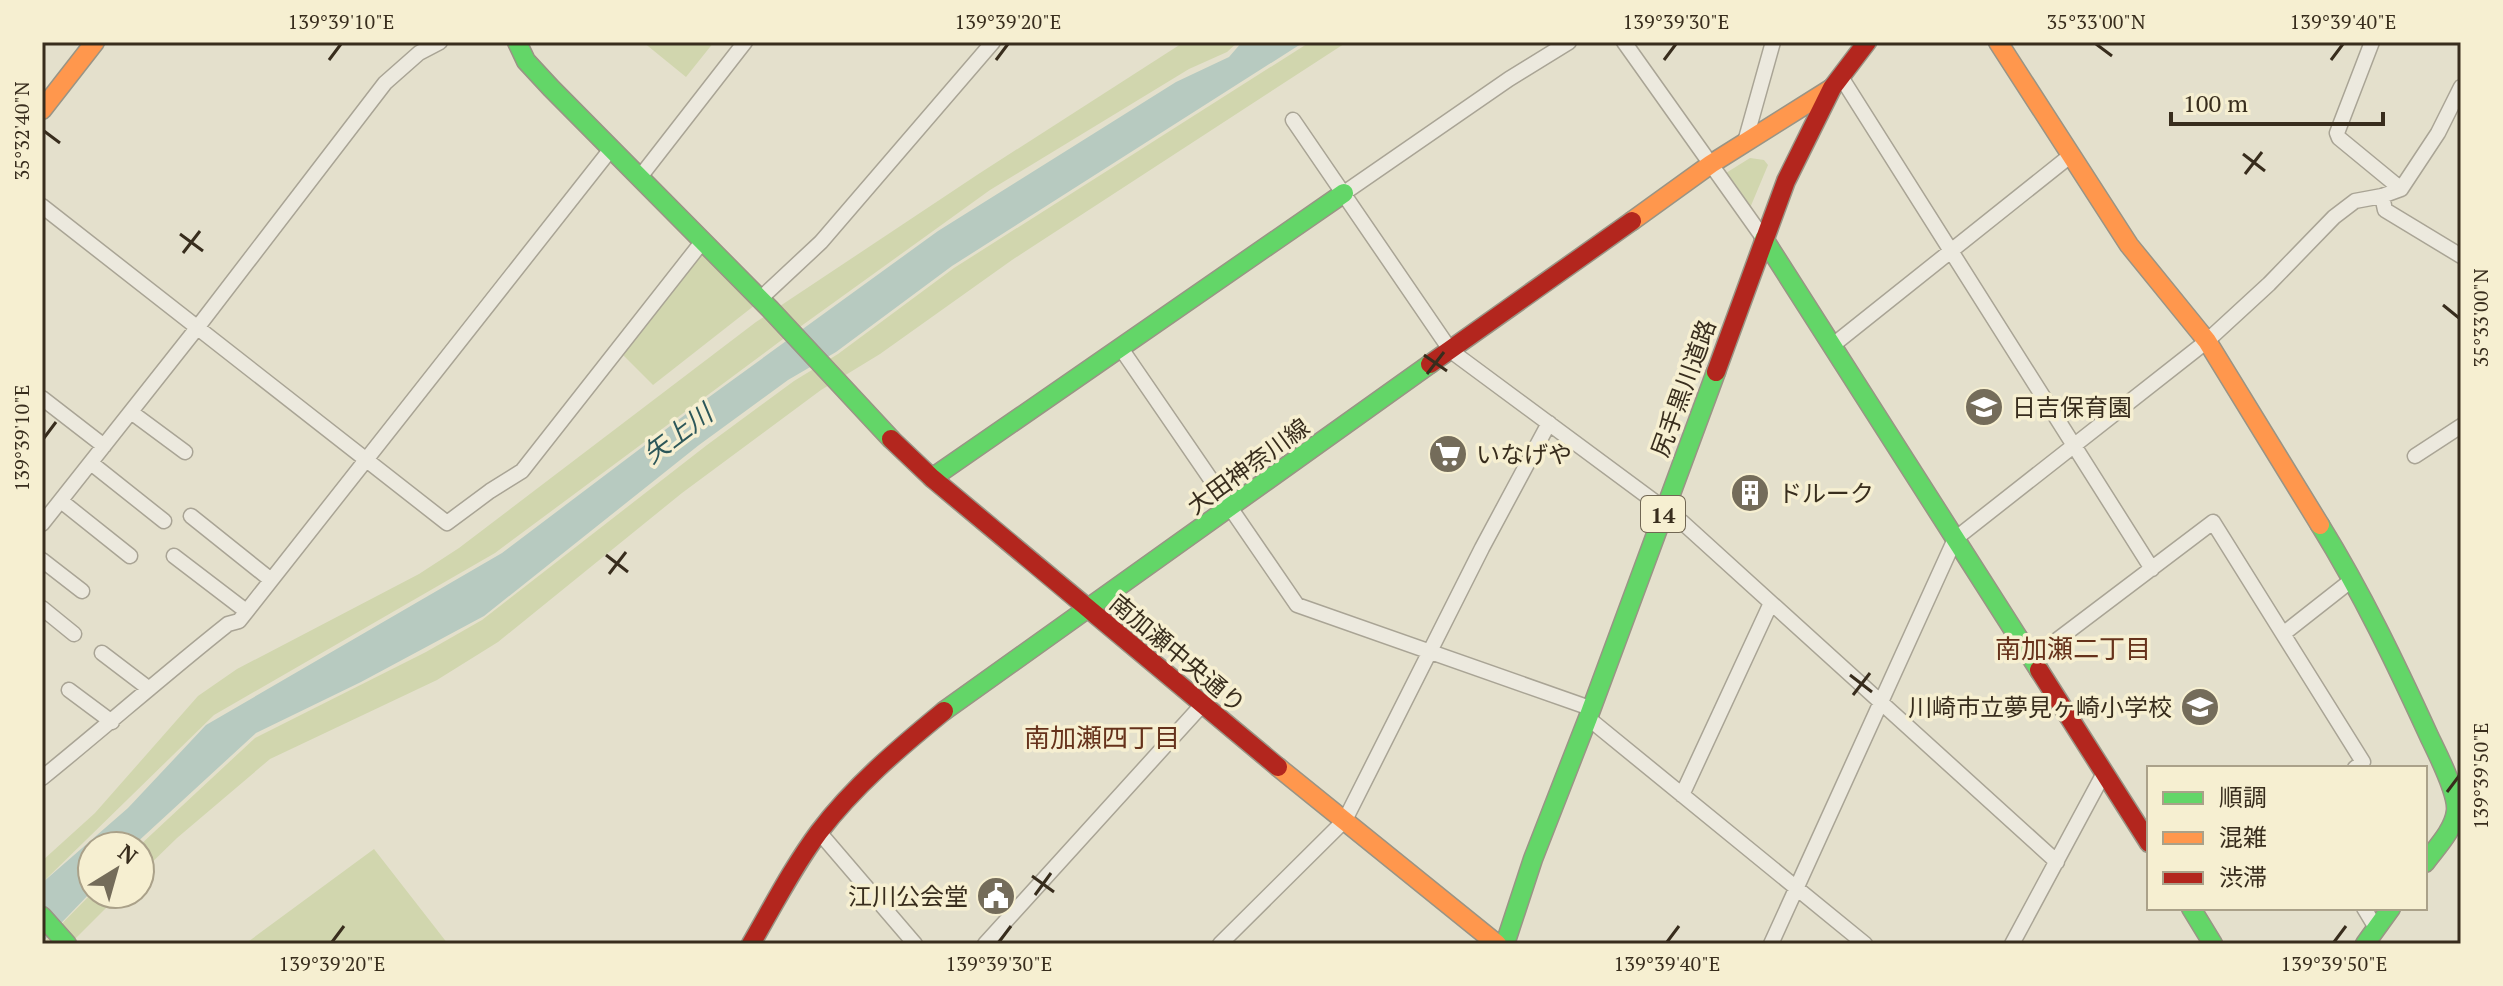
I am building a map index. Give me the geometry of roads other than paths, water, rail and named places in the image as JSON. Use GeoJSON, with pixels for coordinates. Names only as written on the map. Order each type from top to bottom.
{"type":"FeatureCollection","features":[{"type":"Feature","properties":{"kind":"street"},"geometry":{"type":"LineString","coordinates":[[42,110],[95,42]]}},
{"type":"Feature","properties":{"kind":"street"},"geometry":{"type":"LineString","coordinates":[[42,524],[385,83],[419,53],[440,42]]}},
{"type":"Feature","properties":{"kind":"street","name":"南加瀬中央通り"},"geometry":{"type":"LineString","coordinates":[[517,42],[526,61],[932,478],[1202,705],[1497,944]]}},
{"type":"Feature","properties":{"kind":"street"},"geometry":{"type":"LineString","coordinates":[[640,177],[745,42]]}},
{"type":"Feature","properties":{"kind":"street"},"geometry":{"type":"LineString","coordinates":[[765,304],[993,42]]}},
{"type":"Feature","properties":{"kind":"street"},"geometry":{"type":"LineString","coordinates":[[932,478],[1509,79],[1569,42]]}},
{"type":"Feature","properties":{"kind":"street"},"geometry":{"type":"LineString","coordinates":[[1624,42],[1764,239],[2147,840]]}},
{"type":"Feature","properties":{"kind":"street"},"geometry":{"type":"LineString","coordinates":[[1745,142],[1773,42]]}},
{"type":"Feature","properties":{"kind":"street","name":"尻手黒川道路"},"geometry":{"type":"LineString","coordinates":[[1505,944],[1533,859],[1786,181],[1836,83],[1867,42]]}},
{"type":"Feature","properties":{"kind":"street"},"geometry":{"type":"LineString","coordinates":[[1998,42],[2129,245],[2207,341],[2353,579],[2410,692],[2447,775],[2458,811],[2446,835],[2427,860]]}},
{"type":"Feature","properties":{"kind":"street"},"geometry":{"type":"LineString","coordinates":[[2372,42],[2337,133],[2339,138],[2401,189]]}},
{"type":"Feature","properties":{"kind":"street"},"geometry":{"type":"LineString","coordinates":[[1836,83],[1950,252],[2152,569]]}},
{"type":"Feature","properties":{"kind":"street","name":"大田神奈川線"},"geometry":{"type":"LineString","coordinates":[[751,944],[819,832],[889,755],[944,711],[1711,164],[1836,83]]}},
{"type":"Feature","properties":{"kind":"street"},"geometry":{"type":"LineString","coordinates":[[1771,944],[1955,539],[2207,341],[2269,284],[2334,217],[2355,201],[2401,189],[2438,133],[2461,87]]}},
{"type":"Feature","properties":{"kind":"street"},"geometry":{"type":"LineString","coordinates":[[1293,120],[1451,351],[1664,510],[1735,568],[2057,862]]}},
{"type":"Feature","properties":{"kind":"street"},"geometry":{"type":"LineString","coordinates":[[42,778],[228,624],[239,621],[611,149]]}},
{"type":"Feature","properties":{"kind":"street"},"geometry":{"type":"LineString","coordinates":[[1833,345],[2070,156]]}},
{"type":"Feature","properties":{"kind":"street"},"geometry":{"type":"LineString","coordinates":[[2382,196],[2385,210],[2461,256]]}},
{"type":"Feature","properties":{"kind":"street"},"geometry":{"type":"LineString","coordinates":[[42,206],[447,523],[522,471],[702,242]]}},
{"type":"Feature","properties":{"kind":"street"},"geometry":{"type":"LineString","coordinates":[[1120,347],[1297,605],[1429,651],[1589,713],[1682,795],[1865,944]]}},
{"type":"Feature","properties":{"kind":"street"},"geometry":{"type":"LineString","coordinates":[[43,393],[104,446]]}},
{"type":"Feature","properties":{"kind":"street"},"geometry":{"type":"LineString","coordinates":[[131,412],[185,452]]}},
{"type":"Feature","properties":{"kind":"street"},"geometry":{"type":"LineString","coordinates":[[1220,944],[1345,820],[1429,651],[1549,423]]}},
{"type":"Feature","properties":{"kind":"street"},"geometry":{"type":"LineString","coordinates":[[2415,456],[2461,426]]}},
{"type":"Feature","properties":{"kind":"street"},"geometry":{"type":"LineString","coordinates":[[91,463],[164,521]]}},
{"type":"Feature","properties":{"kind":"street"},"geometry":{"type":"LineString","coordinates":[[61,501],[130,556]]}},
{"type":"Feature","properties":{"kind":"street"},"geometry":{"type":"LineString","coordinates":[[191,516],[271,580]]}},
{"type":"Feature","properties":{"kind":"street"},"geometry":{"type":"LineString","coordinates":[[2032,659],[2213,522],[2363,762],[2358,766]]}},
{"type":"Feature","properties":{"kind":"street"},"geometry":{"type":"LineString","coordinates":[[174,556],[246,611]]}},
{"type":"Feature","properties":{"kind":"street"},"geometry":{"type":"LineString","coordinates":[[42,560],[82,591]]}},
{"type":"Feature","properties":{"kind":"street"},"geometry":{"type":"LineString","coordinates":[[2283,634],[2353,579]]}},
{"type":"Feature","properties":{"kind":"street"},"geometry":{"type":"LineString","coordinates":[[1682,795],[1771,603]]}},
{"type":"Feature","properties":{"kind":"street"},"geometry":{"type":"LineString","coordinates":[[42,608],[74,634]]}},
{"type":"Feature","properties":{"kind":"street"},"geometry":{"type":"LineString","coordinates":[[102,653],[148,688]]}},
{"type":"Feature","properties":{"kind":"street"},"geometry":{"type":"LineString","coordinates":[[69,690],[112,722]]}},
{"type":"Feature","properties":{"kind":"street"},"geometry":{"type":"LineString","coordinates":[[985,944],[1202,705]]}},
{"type":"Feature","properties":{"kind":"street"},"geometry":{"type":"LineString","coordinates":[[2012,944],[2104,773]]}},
{"type":"Feature","properties":{"kind":"street"},"geometry":{"type":"LineString","coordinates":[[819,832],[915,944]]}},
{"type":"Feature","properties":{"kind":"street"},"geometry":{"type":"LineString","coordinates":[[2192,910],[2213,944]]}},
{"type":"Feature","properties":{"kind":"street"},"geometry":{"type":"LineString","coordinates":[[2365,910],[2376,928]]}},
{"type":"Feature","properties":{"kind":"street"},"geometry":{"type":"LineString","coordinates":[[2365,944],[2390,910]]}},
{"type":"Feature","properties":{"kind":"street"},"geometry":{"type":"LineString","coordinates":[[42,916],[67,944]]}},
{"type":"Feature","properties":{"kind":"water","name":"矢上川"},"geometry":{"type":"Polygon","coordinates":[[[1242,42],[1304,42],[952,266],[836,352],[788,380],[699,445],[484,616],[361,682],[256,733],[150,830],[103,830],[128,808],[206,725],[502,553],[698,405],[938,231],[1176,82],[1229,57],[1242,42]]]}},
{"type":"Feature","properties":{"kind":"water","name":"矢上川"},"geometry":{"type":"Polygon","coordinates":[[[76,853],[76,908],[42,943],[42,883],[76,853]]]}},
{"type":"Feature","properties":{"kind":"place","name":"日吉保育園"},"geometry":{"type":"Point","coordinates":[1984,407]}},
{"type":"Feature","properties":{"kind":"place","name":"いなげや"},"geometry":{"type":"Point","coordinates":[1448,454]}},
{"type":"Feature","properties":{"kind":"place","name":"ドルーク"},"geometry":{"type":"Point","coordinates":[1750,493]}},
{"type":"Feature","properties":{"kind":"place","name":"川崎市立夢見ヶ崎小学校"},"geometry":{"type":"Point","coordinates":[2200,707]}},
{"type":"Feature","properties":{"kind":"place","name":"江川公会堂"},"geometry":{"type":"Point","coordinates":[996,896]}},
{"type":"Feature","properties":{"kind":"district","name":"南加瀬二丁目"},"geometry":{"type":"Point","coordinates":[2073,648]}},
{"type":"Feature","properties":{"kind":"district","name":"南加瀬四丁目"},"geometry":{"type":"Point","coordinates":[1102,737]}}]}
